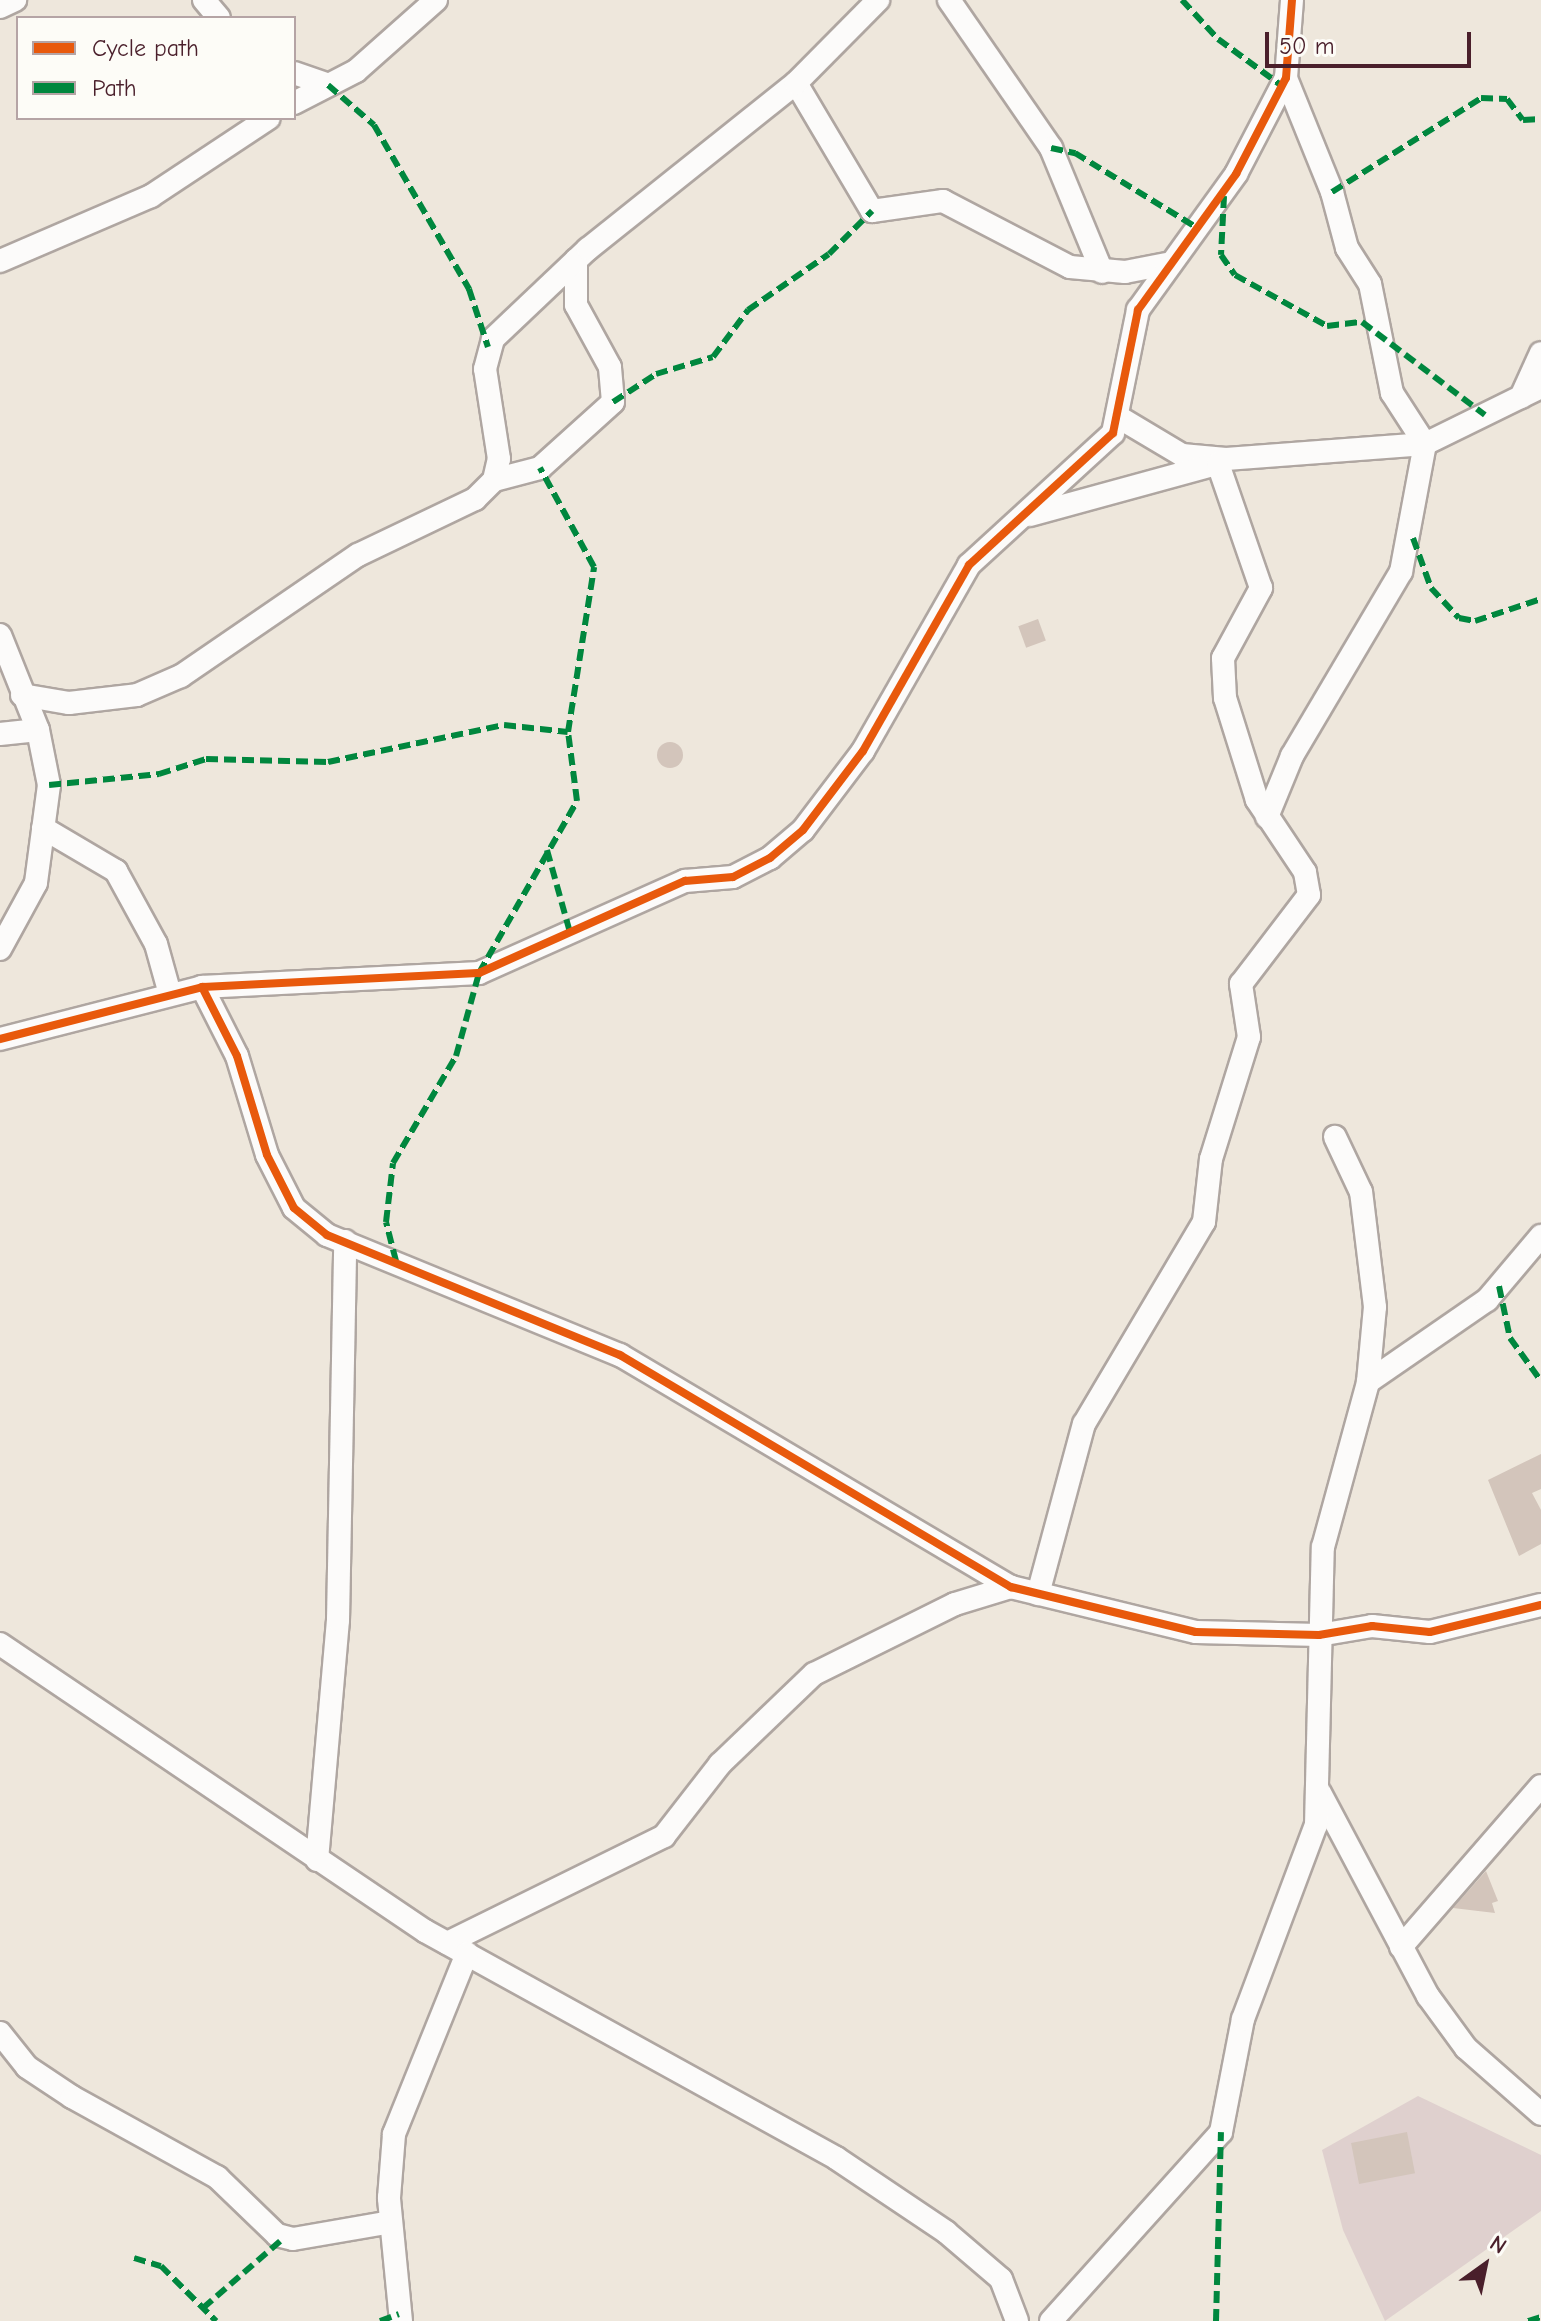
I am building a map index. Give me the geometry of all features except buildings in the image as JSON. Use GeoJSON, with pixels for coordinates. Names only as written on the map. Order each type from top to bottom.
{"type":"FeatureCollection","features":[{"type":"Feature","properties":{"kind":"street"},"geometry":{"type":"LineString","coordinates":[[0,7],[15,0]]}},
{"type":"Feature","properties":{"kind":"street"},"geometry":{"type":"LineString","coordinates":[[204,0],[217,16]]}},
{"type":"Feature","properties":{"kind":"street"},"geometry":{"type":"LineString","coordinates":[[296,102],[356,71],[436,0]]}},
{"type":"Feature","properties":{"kind":"street"},"geometry":{"type":"LineString","coordinates":[[949,0],[1051,148],[1102,272]]}},
{"type":"Feature","properties":{"kind":"street"},"geometry":{"type":"LineString","coordinates":[[0,1039],[202,987],[479,973],[685,881],[733,877],[770,858],[803,830],[863,751],[969,565],[1020,517],[1099,451],[1120,418],[1138,310],[1166,264],[1236,174],[1286,78],[1292,0]]}},
{"type":"Feature","properties":{"kind":"street"},"geometry":{"type":"LineString","coordinates":[[494,480],[488,347],[576,260],[796,83],[868,4]]}},
{"type":"Feature","properties":{"kind":"street"},"geometry":{"type":"LineString","coordinates":[[296,74],[328,85]]}},
{"type":"Feature","properties":{"kind":"street"},"geometry":{"type":"LineString","coordinates":[[1267,817],[1292,756],[1401,572],[1425,444],[1392,393],[1370,284],[1347,248],[1332,192],[1286,78]]}},
{"type":"Feature","properties":{"kind":"street"},"geometry":{"type":"LineString","coordinates":[[796,83],[872,211],[943,201],[1042,257],[1102,272],[1166,264]]}},
{"type":"Feature","properties":{"kind":"street"},"geometry":{"type":"LineString","coordinates":[[0,261],[151,196],[266,120]]}},
{"type":"Feature","properties":{"kind":"street"},"geometry":{"type":"LineString","coordinates":[[22,695],[69,703],[110,699],[181,676],[311,583],[475,499],[494,480],[540,468],[613,402],[610,367],[576,305],[576,260]]}},
{"type":"Feature","properties":{"kind":"street"},"geometry":{"type":"LineString","coordinates":[[1020,517],[1222,462],[1425,444],[1531,392],[1541,353]]}},
{"type":"Feature","properties":{"kind":"street"},"geometry":{"type":"LineString","coordinates":[[1120,418],[1182,455],[1222,462]]}},
{"type":"Feature","properties":{"kind":"street"},"geometry":{"type":"LineString","coordinates":[[1038,1594],[1084,1424],[1204,1222],[1211,1159],[1249,1037],[1241,984],[1309,895],[1305,872],[1267,817],[1244,768],[1221,675],[1227,649],[1261,588],[1222,462]]}},
{"type":"Feature","properties":{"kind":"street"},"geometry":{"type":"LineString","coordinates":[[0,635],[38,730],[49,785],[36,883],[0,949]]}},
{"type":"Feature","properties":{"kind":"street"},"geometry":{"type":"LineString","coordinates":[[0,734],[38,730]]}},
{"type":"Feature","properties":{"kind":"street"},"geometry":{"type":"LineString","coordinates":[[43,828],[116,871],[156,944],[170,994]]}},
{"type":"Feature","properties":{"kind":"street"},"geometry":{"type":"LineString","coordinates":[[202,987],[294,1208],[345,1241],[620,1355],[1011,1587],[1196,1632],[1319,1635],[1372,1626],[1430,1632],[1541,1605]]}},
{"type":"Feature","properties":{"kind":"street"},"geometry":{"type":"LineString","coordinates":[[1051,2321],[1221,2132],[1243,2019],[1316,1825],[1320,1793],[1319,1635],[1323,1547],[1368,1382],[1375,1307],[1370,1236],[1361,1192],[1335,1137]]}},
{"type":"Feature","properties":{"kind":"street"},"geometry":{"type":"LineString","coordinates":[[1368,1382],[1487,1300],[1541,1236]]}},
{"type":"Feature","properties":{"kind":"street"},"geometry":{"type":"LineString","coordinates":[[317,1860],[338,1620],[345,1241]]}},
{"type":"Feature","properties":{"kind":"street"},"geometry":{"type":"LineString","coordinates":[[401,2321],[391,2222],[394,2134],[457,1948],[664,1836],[720,1764],[814,1674],[942,1610],[1011,1587]]}},
{"type":"Feature","properties":{"kind":"street"},"geometry":{"type":"LineString","coordinates":[[0,1644],[317,1860],[457,1948],[836,2158],[946,2232],[1001,2279],[1017,2321]]}},
{"type":"Feature","properties":{"kind":"street"},"geometry":{"type":"LineString","coordinates":[[1401,1947],[1541,1786]]}},
{"type":"Feature","properties":{"kind":"street"},"geometry":{"type":"LineString","coordinates":[[1320,1793],[1401,1947],[1466,2048],[1541,2114]]}},
{"type":"Feature","properties":{"kind":"street"},"geometry":{"type":"LineString","coordinates":[[3,2042],[72,2097],[217,2177],[277,2235],[293,2239],[391,2222]]}},
{"type":"Feature","properties":{"kind":"shaded area"},"geometry":{"type":"Polygon","coordinates":[[[1418,2096],[1541,2155],[1541,2211],[1385,2321],[1343,2230],[1322,2150],[1418,2096]]]}},
{"type":"Feature","properties":{"kind":"marked path"},"geometry":{"type":"LineString","coordinates":[[1182,0],[1218,39],[1282,86]]}},
{"type":"Feature","properties":{"kind":"marked path"},"geometry":{"type":"LineString","coordinates":[[328,85],[374,125],[469,289],[488,347]]}},
{"type":"Feature","properties":{"kind":"marked path"},"geometry":{"type":"LineString","coordinates":[[1332,192],[1481,98],[1507,99],[1523,120],[1541,119]]}},
{"type":"Feature","properties":{"kind":"marked path"},"geometry":{"type":"LineString","coordinates":[[1051,148],[1075,153],[1194,226]]}},
{"type":"Feature","properties":{"kind":"marked path"},"geometry":{"type":"LineString","coordinates":[[1224,196],[1221,255],[1235,275],[1327,326],[1362,322],[1485,415]]}},
{"type":"Feature","properties":{"kind":"marked path"},"geometry":{"type":"LineString","coordinates":[[613,402],[656,374],[713,357],[748,310],[829,254],[872,211]]}},
{"type":"Feature","properties":{"kind":"marked path"},"geometry":{"type":"LineString","coordinates":[[396,1261],[386,1222],[393,1163],[456,1056],[479,973],[577,801],[568,732],[594,567],[540,468]]}},
{"type":"Feature","properties":{"kind":"marked path"},"geometry":{"type":"LineString","coordinates":[[1413,538],[1431,588],[1459,618],[1475,621],[1541,599]]}},
{"type":"Feature","properties":{"kind":"marked path"},"geometry":{"type":"LineString","coordinates":[[49,785],[159,774],[206,759],[328,762],[504,725],[568,732]]}},
{"type":"Feature","properties":{"kind":"marked path"},"geometry":{"type":"LineString","coordinates":[[547,850],[571,936]]}},
{"type":"Feature","properties":{"kind":"marked path"},"geometry":{"type":"LineString","coordinates":[[1499,1286],[1510,1338],[1541,1381]]}},
{"type":"Feature","properties":{"kind":"marked path"},"geometry":{"type":"LineString","coordinates":[[1216,2321],[1221,2132]]}},
{"type":"Feature","properties":{"kind":"marked path"},"geometry":{"type":"LineString","coordinates":[[203,2308],[285,2237]]}},
{"type":"Feature","properties":{"kind":"marked path"},"geometry":{"type":"LineString","coordinates":[[134,2258],[161,2266],[216,2321]]}},
{"type":"Feature","properties":{"kind":"marked path"},"geometry":{"type":"LineString","coordinates":[[380,2321],[399,2314]]}},
{"type":"Feature","properties":{"kind":"marked path"},"geometry":{"type":"LineString","coordinates":[[1528,2321],[1541,2317]]}},
{"type":"Feature","properties":{"kind":"cycle path"},"geometry":{"type":"LineString","coordinates":[[0,1039],[202,987],[479,973],[685,881],[733,877],[770,858],[803,830],[863,751],[969,565],[1113,433],[1138,310],[1236,174],[1286,78],[1292,0]]}},
{"type":"Feature","properties":{"kind":"cycle path"},"geometry":{"type":"LineString","coordinates":[[202,987],[237,1056],[267,1155],[294,1208],[327,1235],[620,1355],[1011,1587],[1196,1632],[1319,1635],[1372,1626],[1430,1632],[1541,1605]]}}]}
